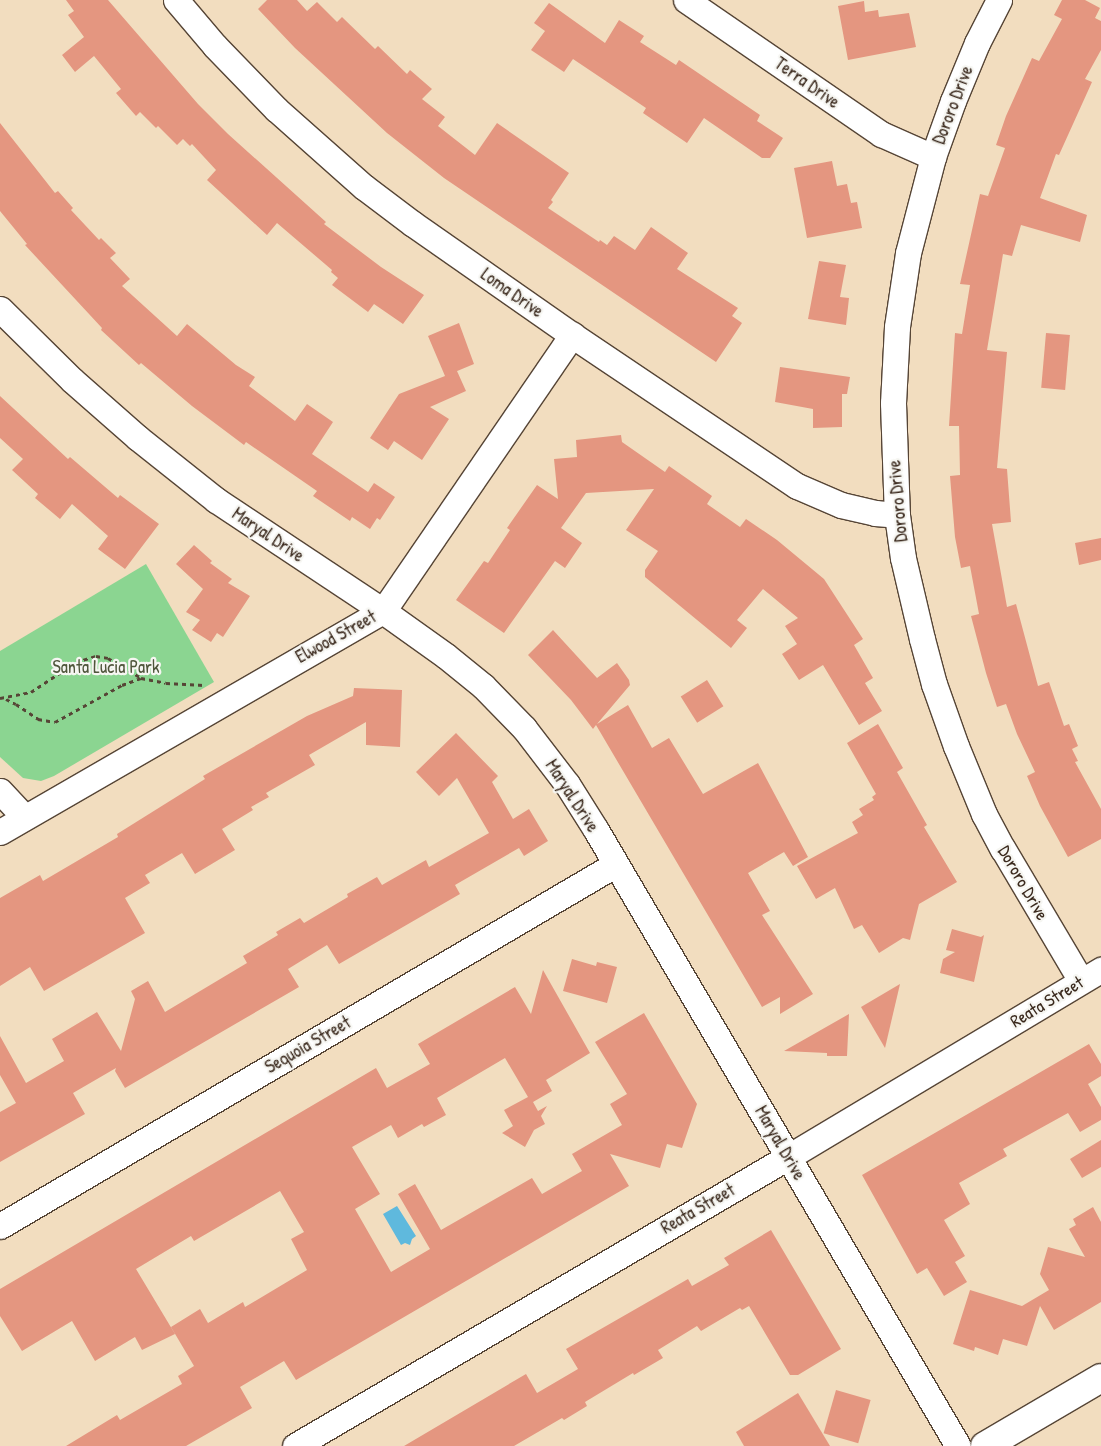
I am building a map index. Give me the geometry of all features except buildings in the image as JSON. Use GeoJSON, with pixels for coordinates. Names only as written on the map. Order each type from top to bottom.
{"type":"FeatureCollection","features":[{"type":"Feature","properties":{"kind":"street","name":"Loma Drive"},"geometry":{"type":"LineString","coordinates":[[176,0],[215,46],[276,109],[364,187],[413,224],[572,335],[811,493],[858,509],[897,515]]}},
{"type":"Feature","properties":{"kind":"street","name":"Terra Drive"},"geometry":{"type":"LineString","coordinates":[[686,0],[881,134],[933,157]]}},
{"type":"Feature","properties":{"kind":"street","name":"Dororo Drive"},"geometry":{"type":"LineString","coordinates":[[999,0],[966,68],[933,157],[910,244],[897,328],[892,403],[897,515],[903,558],[934,684],[984,814],[1003,849],[1091,975]]}},
{"type":"Feature","properties":{"kind":"street","name":"Maryal Drive"},"geometry":{"type":"LineString","coordinates":[[0,309],[102,409],[173,466],[216,500],[383,611],[446,656],[483,686],[509,712],[562,778],[616,864],[958,1446]]}},
{"type":"Feature","properties":{"kind":"street","name":"Elwood Street"},"geometry":{"type":"LineString","coordinates":[[0,832],[383,611],[572,335]]}},
{"type":"Feature","properties":{"kind":"street"},"geometry":{"type":"LineString","coordinates":[[0,792],[24,817]]}},
{"type":"Feature","properties":{"kind":"street","name":"Sequoia Street"},"geometry":{"type":"LineString","coordinates":[[0,1226],[616,864]]}},
{"type":"Feature","properties":{"kind":"street","name":"Reata Street"},"geometry":{"type":"LineString","coordinates":[[295,1446],[788,1157],[1091,975]]}},
{"type":"Feature","properties":{"kind":"street"},"geometry":{"type":"LineString","coordinates":[[985,1446],[1101,1378]]}},
{"type":"Feature","properties":{"kind":"path"},"geometry":{"type":"LineString","coordinates":[[0,698],[31,692],[76,662],[89,657],[108,658],[142,678],[172,684],[210,685]]}},
{"type":"Feature","properties":{"kind":"path"},"geometry":{"type":"LineString","coordinates":[[0,698],[16,704],[38,719],[55,722],[122,685],[142,678]]}},
{"type":"Feature","properties":{"kind":"green space","name":"Santa Lucia Park"},"geometry":{"type":"Polygon","coordinates":[[[146,564],[214,682],[54,776],[41,781],[23,778],[0,757],[0,651],[146,564]]]}},
{"type":"Feature","properties":{"kind":"water"},"geometry":{"type":"Polygon","coordinates":[[[397,1206],[416,1236],[412,1239],[410,1245],[405,1243],[401,1245],[383,1214],[397,1206]]]}}]}
